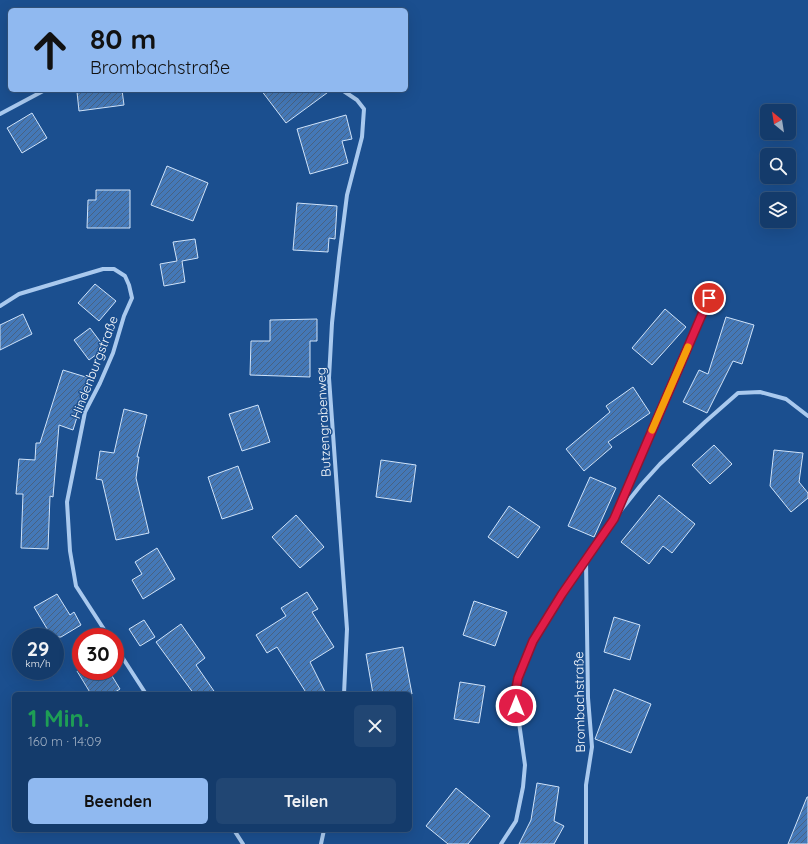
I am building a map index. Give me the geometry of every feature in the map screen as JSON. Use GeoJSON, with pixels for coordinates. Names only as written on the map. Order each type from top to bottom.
{"type":"FeatureCollection","features":[{"type":"Feature","properties":{"kind":"street"},"geometry":{"type":"LineString","coordinates":[[0,114],[41,92]]}},
{"type":"Feature","properties":{"kind":"street","name":"Butzengrabenweg"},"geometry":{"type":"LineString","coordinates":[[344,692],[347,629],[329,378],[332,323],[341,243],[348,195],[362,136],[364,109],[357,100],[345,92]]}},
{"type":"Feature","properties":{"kind":"street","name":"Hindenburgstraße"},"geometry":{"type":"LineString","coordinates":[[0,306],[20,294],[103,270],[114,269],[125,276],[129,285],[132,298],[124,316],[113,353],[85,412],[67,502],[70,551],[76,586],[103,628]]}},
{"type":"Feature","properties":{"kind":"street"},"geometry":{"type":"LineString","coordinates":[[614,519],[709,298]]}},
{"type":"Feature","properties":{"kind":"street"},"geometry":{"type":"LineString","coordinates":[[501,844],[516,821],[523,787],[525,765],[515,694],[518,678],[533,641],[562,594],[614,519],[660,464],[738,393],[760,392],[786,399],[808,416]]}},
{"type":"Feature","properties":{"kind":"street","name":"Brombachstraße"},"geometry":{"type":"LineString","coordinates":[[586,560],[588,698],[592,747],[586,785],[586,844]]}},
{"type":"Feature","properties":{"kind":"street"},"geometry":{"type":"LineString","coordinates":[[124,660],[145,692]]}},
{"type":"Feature","properties":{"kind":"street"},"geometry":{"type":"LineString","coordinates":[[235,832],[242,844]]}},
{"type":"Feature","properties":{"kind":"street"},"geometry":{"type":"LineString","coordinates":[[321,844],[324,832]]}},
{"type":"Feature","properties":{"kind":"building"},"geometry":{"type":"Polygon","coordinates":[[[77,92],[122,92],[124,105],[79,111],[77,92]]]}},
{"type":"Feature","properties":{"kind":"building"},"geometry":{"type":"Polygon","coordinates":[[[263,92],[328,92],[286,123],[263,92]]]}},
{"type":"Feature","properties":{"kind":"building"},"geometry":{"type":"Polygon","coordinates":[[[32,113],[47,138],[22,153],[7,128],[32,113]]]}},
{"type":"Feature","properties":{"kind":"building"},"geometry":{"type":"Polygon","coordinates":[[[346,115],[352,139],[342,141],[348,163],[310,174],[297,129],[346,115]]]}},
{"type":"Feature","properties":{"kind":"building"},"geometry":{"type":"Polygon","coordinates":[[[167,166],[208,183],[193,221],[151,205],[167,166]]]}},
{"type":"Feature","properties":{"kind":"building"},"geometry":{"type":"Polygon","coordinates":[[[96,190],[130,190],[130,228],[87,228],[88,200],[96,200],[96,190]]]}},
{"type":"Feature","properties":{"kind":"building"},"geometry":{"type":"Polygon","coordinates":[[[297,203],[337,206],[335,239],[329,238],[328,252],[293,250],[297,203]]]}},
{"type":"Feature","properties":{"kind":"building"},"geometry":{"type":"Polygon","coordinates":[[[195,239],[198,258],[182,261],[185,282],[164,286],[160,264],[177,261],[173,242],[195,239]]]}},
{"type":"Feature","properties":{"kind":"building"},"geometry":{"type":"Polygon","coordinates":[[[95,284],[116,301],[99,321],[78,303],[95,284]]]}},
{"type":"Feature","properties":{"kind":"building"},"geometry":{"type":"Polygon","coordinates":[[[665,309],[686,327],[652,365],[632,348],[665,309]]]}},
{"type":"Feature","properties":{"kind":"building"},"geometry":{"type":"Polygon","coordinates":[[[23,314],[32,334],[0,350],[0,325],[23,314]]]}},
{"type":"Feature","properties":{"kind":"building"},"geometry":{"type":"Polygon","coordinates":[[[726,317],[754,325],[742,364],[733,361],[707,413],[683,402],[699,370],[708,374],[726,317]]]}},
{"type":"Feature","properties":{"kind":"building"},"geometry":{"type":"Polygon","coordinates":[[[317,319],[317,341],[310,341],[310,377],[250,375],[251,341],[270,341],[270,320],[317,319]]]}},
{"type":"Feature","properties":{"kind":"building"},"geometry":{"type":"Polygon","coordinates":[[[90,328],[105,348],[89,360],[74,340],[90,328]]]}},
{"type":"Feature","properties":{"kind":"building"},"geometry":{"type":"Polygon","coordinates":[[[63,370],[89,378],[73,430],[59,425],[53,497],[50,496],[48,549],[21,548],[23,494],[16,494],[19,459],[35,460],[36,443],[40,443],[63,370]]]}},
{"type":"Feature","properties":{"kind":"building"},"geometry":{"type":"Polygon","coordinates":[[[633,387],[650,413],[608,442],[612,447],[584,471],[566,449],[610,412],[606,406],[633,387]]]}},
{"type":"Feature","properties":{"kind":"building"},"geometry":{"type":"Polygon","coordinates":[[[258,405],[270,442],[242,451],[229,414],[258,405]]]}},
{"type":"Feature","properties":{"kind":"building"},"geometry":{"type":"Polygon","coordinates":[[[124,409],[147,415],[137,457],[139,457],[136,478],[149,533],[116,540],[102,480],[96,479],[100,451],[114,453],[124,409]]]}},
{"type":"Feature","properties":{"kind":"building"},"geometry":{"type":"Polygon","coordinates":[[[714,445],[732,464],[710,484],[692,465],[714,445]]]}},
{"type":"Feature","properties":{"kind":"building"},"geometry":{"type":"Polygon","coordinates":[[[774,450],[803,453],[799,482],[808,493],[808,498],[791,512],[770,486],[774,450]]]}},
{"type":"Feature","properties":{"kind":"building"},"geometry":{"type":"Polygon","coordinates":[[[381,460],[416,465],[411,502],[376,497],[381,460]]]}},
{"type":"Feature","properties":{"kind":"building"},"geometry":{"type":"Polygon","coordinates":[[[238,466],[253,509],[222,519],[208,477],[238,466]]]}},
{"type":"Feature","properties":{"kind":"building"},"geometry":{"type":"Polygon","coordinates":[[[590,477],[616,488],[594,537],[568,526],[590,477]]]}},
{"type":"Feature","properties":{"kind":"building"},"geometry":{"type":"Polygon","coordinates":[[[659,495],[695,524],[672,553],[663,546],[649,564],[621,542],[659,495]]]}},
{"type":"Feature","properties":{"kind":"building"},"geometry":{"type":"Polygon","coordinates":[[[509,506],[540,527],[518,558],[488,537],[509,506]]]}},
{"type":"Feature","properties":{"kind":"building"},"geometry":{"type":"Polygon","coordinates":[[[296,515],[324,547],[300,568],[272,537],[296,515]]]}},
{"type":"Feature","properties":{"kind":"building"},"geometry":{"type":"Polygon","coordinates":[[[157,548],[175,579],[143,599],[132,580],[142,574],[135,562],[157,548]]]}},
{"type":"Feature","properties":{"kind":"building"},"geometry":{"type":"Polygon","coordinates":[[[307,592],[318,609],[312,612],[334,647],[310,662],[325,692],[306,692],[277,647],[267,653],[256,635],[286,616],[281,608],[307,592]]]}},
{"type":"Feature","properties":{"kind":"building"},"geometry":{"type":"Polygon","coordinates":[[[57,594],[70,615],[74,612],[81,625],[76,628],[72,628],[72,630],[64,635],[64,628],[47,628],[34,607],[57,594]]]}},
{"type":"Feature","properties":{"kind":"building"},"geometry":{"type":"Polygon","coordinates":[[[474,601],[507,612],[495,646],[463,635],[474,601]]]}},
{"type":"Feature","properties":{"kind":"building"},"geometry":{"type":"Polygon","coordinates":[[[614,617],[640,625],[630,660],[604,652],[614,617]]]}},
{"type":"Feature","properties":{"kind":"building"},"geometry":{"type":"Polygon","coordinates":[[[144,620],[155,637],[140,646],[129,629],[144,620]]]}},
{"type":"Feature","properties":{"kind":"building"},"geometry":{"type":"Polygon","coordinates":[[[181,624],[205,658],[196,665],[215,692],[193,692],[156,642],[181,624]]]}},
{"type":"Feature","properties":{"kind":"building"},"geometry":{"type":"Polygon","coordinates":[[[403,647],[412,692],[373,692],[366,654],[403,647]]]}},
{"type":"Feature","properties":{"kind":"building"},"geometry":{"type":"Polygon","coordinates":[[[82,680],[114,680],[120,689],[115,692],[90,692],[82,680]]]}},
{"type":"Feature","properties":{"kind":"building"},"geometry":{"type":"Polygon","coordinates":[[[460,682],[485,686],[479,723],[454,719],[460,682]]]}},
{"type":"Feature","properties":{"kind":"building"},"geometry":{"type":"Polygon","coordinates":[[[614,689],[651,704],[631,753],[595,739],[614,689]]]}},
{"type":"Feature","properties":{"kind":"building"},"geometry":{"type":"Polygon","coordinates":[[[537,783],[559,787],[554,821],[564,826],[554,844],[519,844],[531,820],[537,783]]]}},
{"type":"Feature","properties":{"kind":"building"},"geometry":{"type":"Polygon","coordinates":[[[456,788],[490,816],[468,844],[448,844],[426,826],[456,788]]]}},
{"type":"Feature","properties":{"kind":"building"},"geometry":{"type":"Polygon","coordinates":[[[807,797],[808,844],[788,844],[807,797]]]}},
{"type":"Feature","properties":{"kind":"slow traffic"},"geometry":{"type":"LineString","coordinates":[[652,430],[688,347]]}},
{"type":"Feature","properties":{"kind":"route"},"geometry":{"type":"LineString","coordinates":[[516,706],[515,694],[518,678],[533,641],[562,594],[614,519],[709,298]]}}]}
